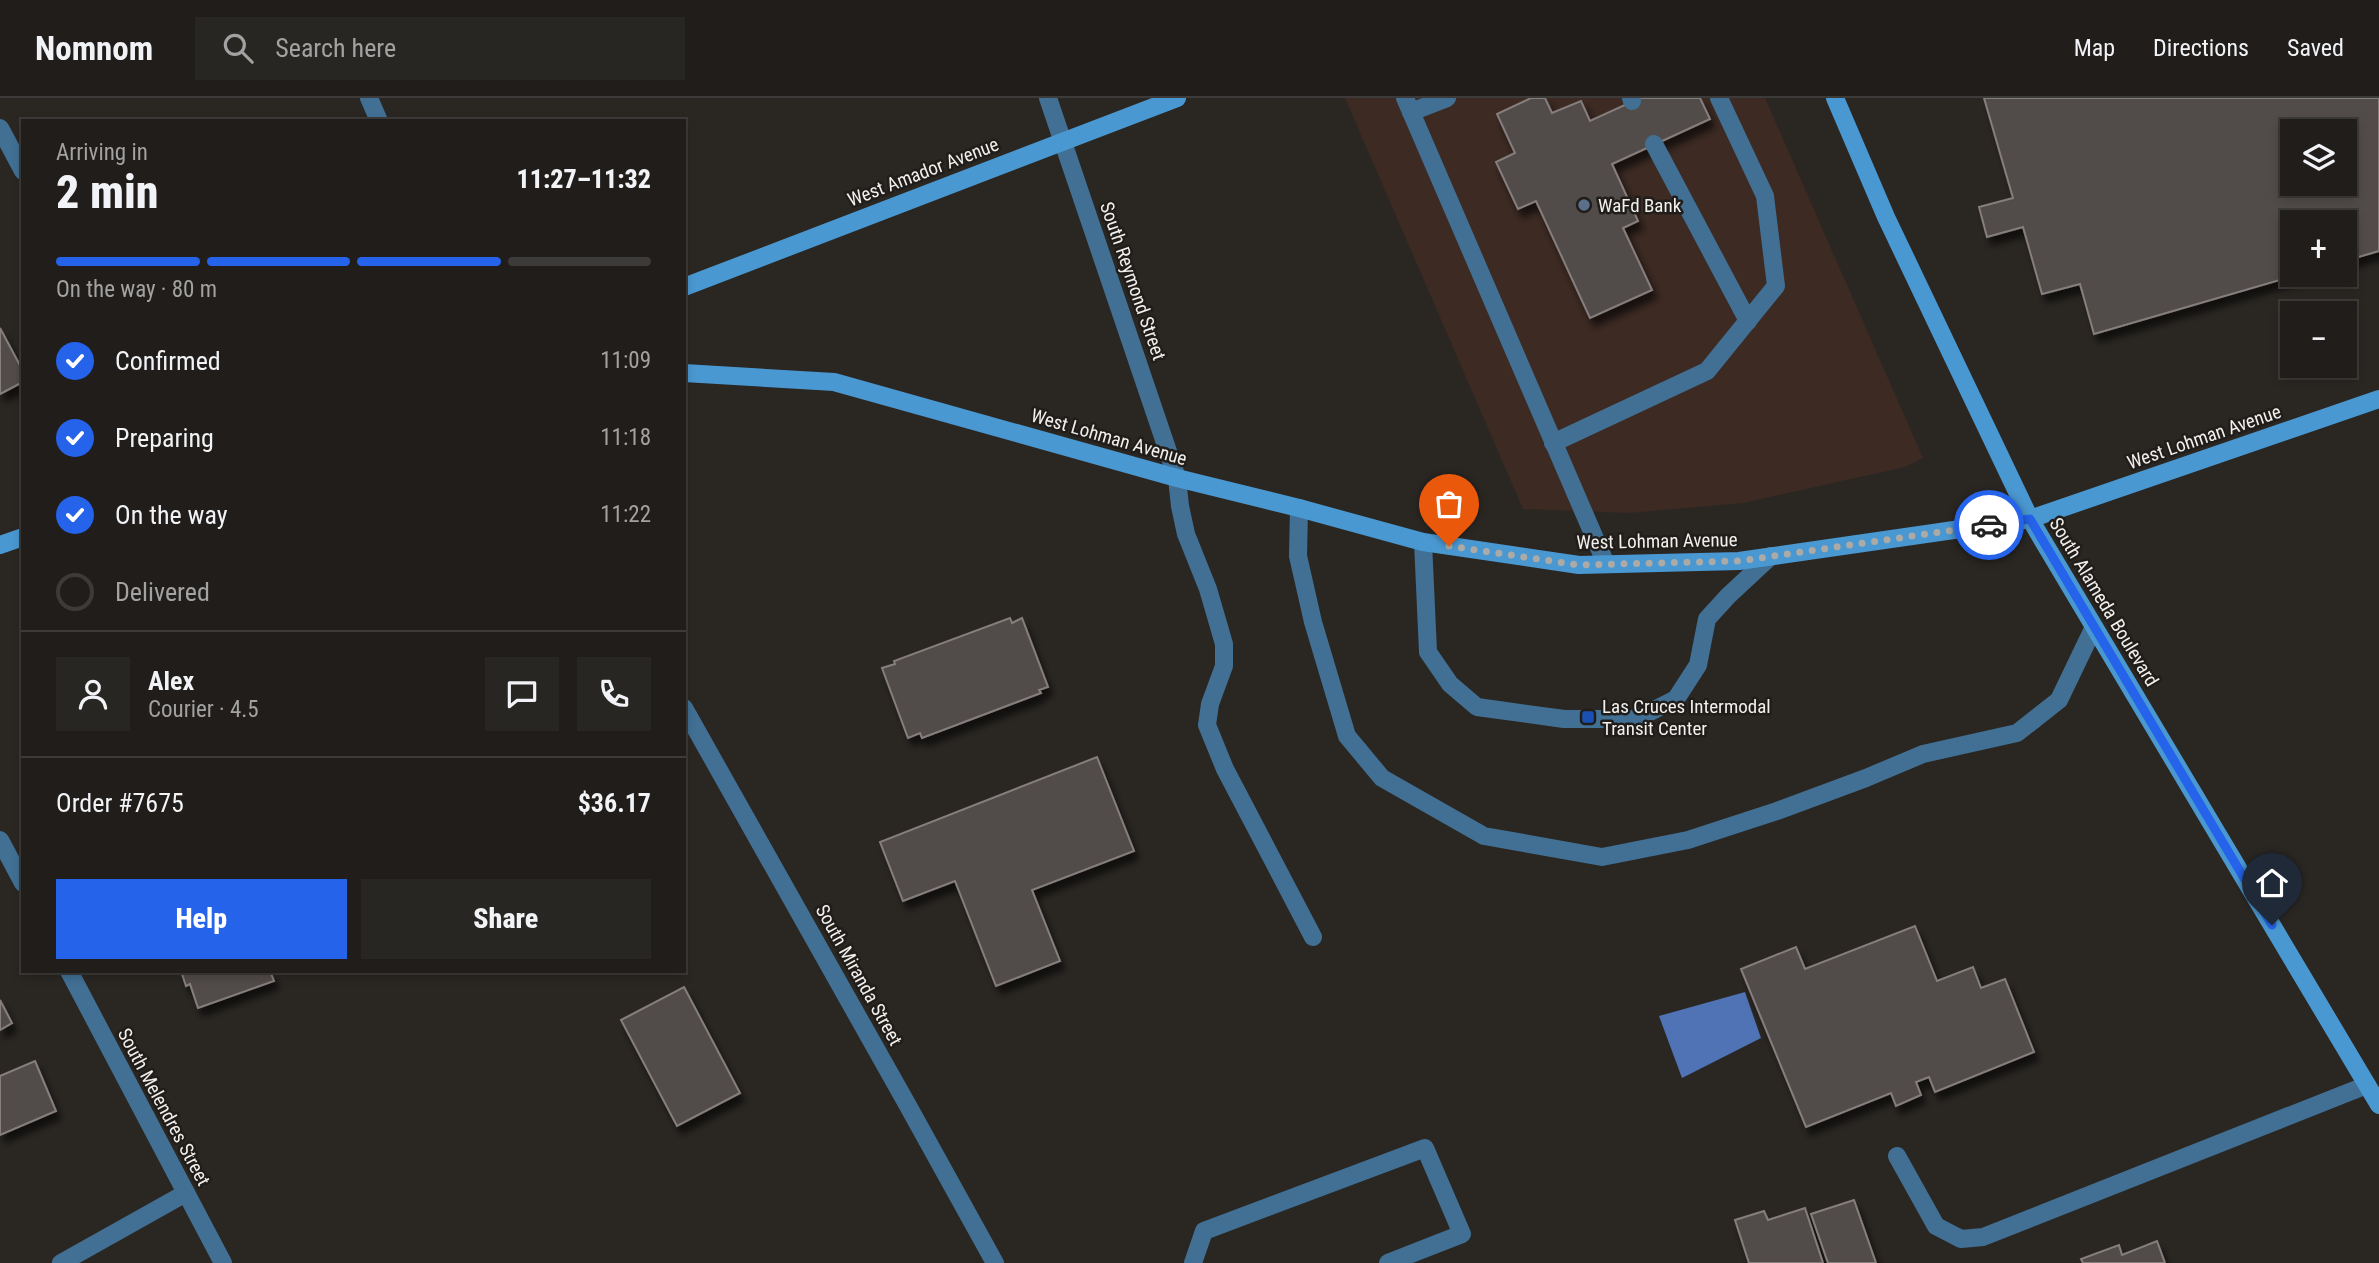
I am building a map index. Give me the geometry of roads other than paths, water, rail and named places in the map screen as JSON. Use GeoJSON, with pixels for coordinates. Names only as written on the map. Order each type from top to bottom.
{"type":"FeatureCollection","features":[{"type":"Feature","properties":{"kind":"main road","name":"West Amador Avenue"},"geometry":{"type":"LineString","coordinates":[[686,286],[1177,98]]}},
{"type":"Feature","properties":{"kind":"main road","name":"South Alameda Boulevard"},"geometry":{"type":"LineString","coordinates":[[1835,98],[1886,217],[2030,519],[2379,1105]]}},
{"type":"Feature","properties":{"kind":"main road","name":"West Lohman Avenue"},"geometry":{"type":"LineString","coordinates":[[686,373],[834,382],[1177,478],[1423,542],[1579,565],[1739,561],[2030,519],[2379,399]]}},
{"type":"Feature","properties":{"kind":"main road"},"geometry":{"type":"LineString","coordinates":[[0,545],[21,538]]}},
{"type":"Feature","properties":{"kind":"street"},"geometry":{"type":"LineString","coordinates":[[369,98],[378,119]]}},
{"type":"Feature","properties":{"kind":"street","name":"South Reymond Street"},"geometry":{"type":"LineString","coordinates":[[1048,98],[1177,478],[1186,534],[1208,589],[1224,644],[1224,666],[1210,704],[1207,725],[1225,769],[1313,937]]}},
{"type":"Feature","properties":{"kind":"street"},"geometry":{"type":"LineString","coordinates":[[1447,98],[1408,105],[1606,564]]}},
{"type":"Feature","properties":{"kind":"street"},"geometry":{"type":"LineString","coordinates":[[1553,443],[1707,371],[1776,286],[1765,196],[1719,98]]}},
{"type":"Feature","properties":{"kind":"street"},"geometry":{"type":"LineString","coordinates":[[0,128],[21,167]]}},
{"type":"Feature","properties":{"kind":"street"},"geometry":{"type":"LineString","coordinates":[[1654,144],[1748,321]]}},
{"type":"Feature","properties":{"kind":"street"},"geometry":{"type":"LineString","coordinates":[[1299,508],[1298,556],[1313,622],[1348,736],[1382,778],[1484,836],[1602,857],[1688,840],[1777,811],[1923,754],[2017,733],[2059,700],[2094,627]]}},
{"type":"Feature","properties":{"kind":"street"},"geometry":{"type":"LineString","coordinates":[[1423,542],[1428,652],[1450,684],[1477,707],[1564,719],[1636,719],[1676,699],[1698,666],[1707,619],[1771,556]]}},
{"type":"Feature","properties":{"kind":"street","name":"South Miranda Street"},"geometry":{"type":"LineString","coordinates":[[686,712],[995,1263]]}},
{"type":"Feature","properties":{"kind":"street"},"geometry":{"type":"LineString","coordinates":[[0,840],[21,879]]}},
{"type":"Feature","properties":{"kind":"street","name":"South Melendres Street"},"geometry":{"type":"LineString","coordinates":[[70,973],[223,1263]]}},
{"type":"Feature","properties":{"kind":"street"},"geometry":{"type":"LineString","coordinates":[[1897,1156],[1936,1226],[1961,1239],[1983,1237],[2367,1085]]}},
{"type":"Feature","properties":{"kind":"street"},"geometry":{"type":"LineString","coordinates":[[1193,1263],[1204,1231],[1425,1149],[1462,1234],[1388,1263]]}},
{"type":"Feature","properties":{"kind":"street"},"geometry":{"type":"LineString","coordinates":[[61,1263],[186,1193]]}},
{"type":"Feature","properties":{"kind":"water"},"geometry":{"type":"Polygon","coordinates":[[[1745,992],[1761,1038],[1682,1078],[1659,1016],[1745,992]]]}},
{"type":"Feature","properties":{"kind":"place","name":"WaFd Bank"},"geometry":{"type":"Point","coordinates":[1584,205]}},
{"type":"Feature","properties":{"kind":"place","name":"Las Cruces Intermodal Transit Center"},"geometry":{"type":"Point","coordinates":[1588,717]}}]}
